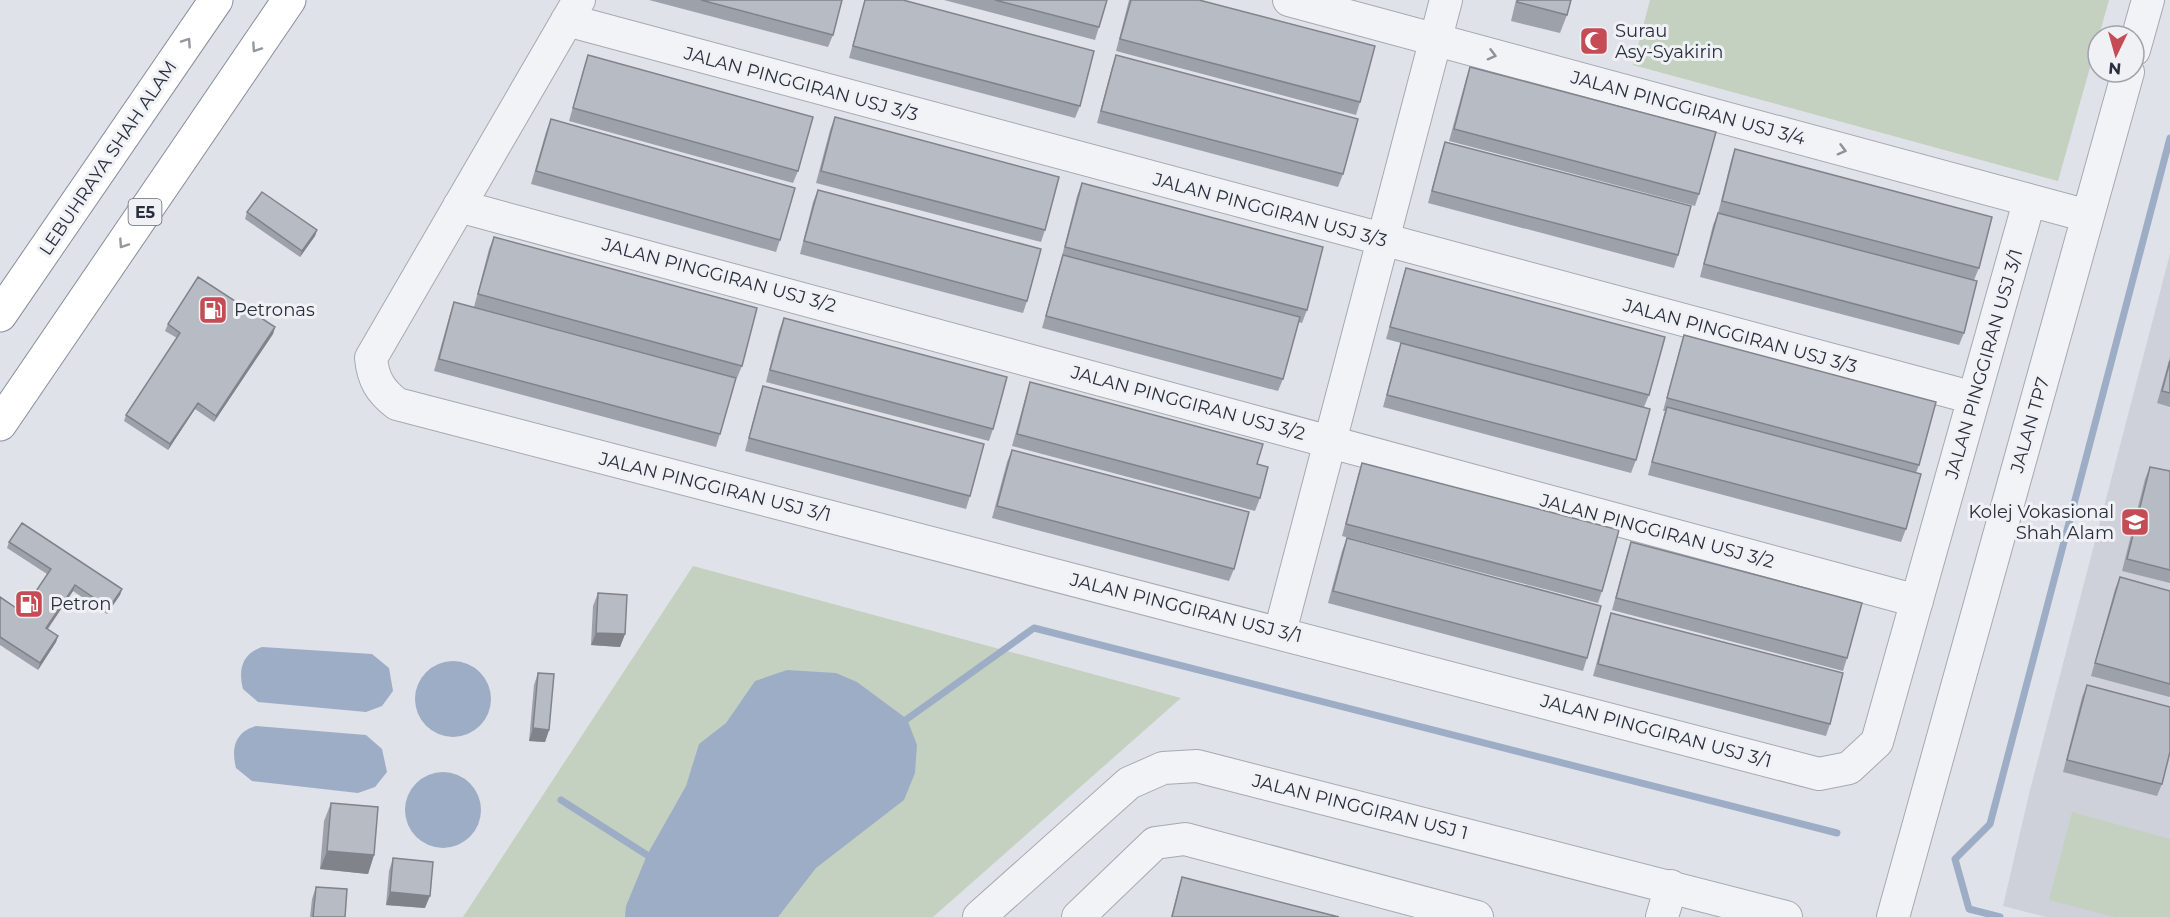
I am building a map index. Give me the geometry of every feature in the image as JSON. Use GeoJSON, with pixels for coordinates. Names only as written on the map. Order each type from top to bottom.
{"type":"FeatureCollection","features":[{"type":"Feature","properties":{"kind":"highway","name":"LEBUHRAYA SHAH ALAM"},"geometry":{"type":"LineString","coordinates":[[0,315],[216,0]]}},
{"type":"Feature","properties":{"kind":"highway","name":"E5"},"geometry":{"type":"LineString","coordinates":[[0,424],[289,0]]}},
{"type":"Feature","properties":{"kind":"street","name":"JALAN PINGGIRAN USJ 3/4"},"geometry":{"type":"LineString","coordinates":[[1289,0],[2029,202],[2088,216]]}},
{"type":"Feature","properties":{"kind":"street"},"geometry":{"type":"LineString","coordinates":[[1280,632],[1446,0]]}},
{"type":"Feature","properties":{"kind":"street"},"geometry":{"type":"LineString","coordinates":[[2141,24],[2148,0]]}},
{"type":"Feature","properties":{"kind":"street","name":"JALAN PINGGIRAN USJ 3/1"},"geometry":{"type":"LineString","coordinates":[[573,10],[371,358],[376,382],[385,396],[397,404],[1819,774],[1849,768],[1877,742],[2029,202]]}},
{"type":"Feature","properties":{"kind":"street","name":"JALAN PINGGIRAN USJ 3/3"},"geometry":{"type":"LineString","coordinates":[[573,10],[1383,240],[1974,398]]}},
{"type":"Feature","properties":{"kind":"street","name":"JALAN TP7"},"geometry":{"type":"LineString","coordinates":[[1893,917],[2125,84]]}},
{"type":"Feature","properties":{"kind":"street","name":"JALAN PINGGIRAN USJ 3/2"},"geometry":{"type":"LineString","coordinates":[[459,206],[1917,601]]}},
{"type":"Feature","properties":{"kind":"street","name":"JALAN PINGGIRAN USJ 1"},"geometry":{"type":"LineString","coordinates":[[979,917],[1129,783],[1163,768],[1197,766],[1682,898],[1786,917]]}},
{"type":"Feature","properties":{"kind":"street"},"geometry":{"type":"LineString","coordinates":[[1078,917],[1155,843],[1185,839],[1477,917]]}},
{"type":"Feature","properties":{"kind":"street"},"geometry":{"type":"LineString","coordinates":[[1662,917],[1682,898]]}},
{"type":"Feature","properties":{"kind":"shaded area","name":"Kolej Vokasional Shah Alam"},"geometry":{"type":"Polygon","coordinates":[[[2170,254],[2170,917],[2046,917],[2003,906],[2030,790],[2170,254]]]}},
{"type":"Feature","properties":{"kind":"green space"},"geometry":{"type":"Polygon","coordinates":[[[1650,0],[2109,0],[2102,24],[2086,24],[2086,82],[2058,181],[1633,65],[1650,0]]]}},
{"type":"Feature","properties":{"kind":"green space"},"geometry":{"type":"Polygon","coordinates":[[[693,566],[1181,698],[933,917],[463,917],[693,566]]]}},
{"type":"Feature","properties":{"kind":"green space"},"geometry":{"type":"Polygon","coordinates":[[[2072,812],[2170,839],[2170,917],[2114,917],[2049,900],[2072,812]]]}},
{"type":"Feature","properties":{"kind":"water"},"geometry":{"type":"Polygon","coordinates":[[[262,647],[372,654],[389,668],[393,691],[382,706],[366,712],[258,702],[243,689],[241,675],[246,658],[262,647]]]}},
{"type":"Feature","properties":{"kind":"water"},"geometry":{"type":"Polygon","coordinates":[[[453,661],[467,664],[480,672],[488,685],[491,699],[488,713],[480,726],[467,734],[453,737],[439,734],[426,726],[418,713],[415,699],[418,685],[426,672],[439,664],[453,661]]]}},
{"type":"Feature","properties":{"kind":"water"},"geometry":{"type":"Polygon","coordinates":[[[787,670],[836,673],[857,682],[907,719],[917,745],[915,773],[904,800],[816,868],[778,917],[625,917],[626,906],[647,855],[686,786],[699,744],[726,723],[755,681],[787,670]]]}},
{"type":"Feature","properties":{"kind":"water"},"geometry":{"type":"Polygon","coordinates":[[[256,726],[366,735],[382,749],[387,772],[375,787],[358,793],[252,781],[236,768],[234,754],[239,737],[243,732],[256,726]]]}},
{"type":"Feature","properties":{"kind":"water"},"geometry":{"type":"Polygon","coordinates":[[[443,772],[457,775],[470,783],[478,796],[481,810],[478,824],[470,837],[457,845],[443,848],[429,845],[416,837],[408,824],[405,810],[408,796],[416,783],[429,775],[443,772]]]}},
{"type":"Feature","properties":{"kind":"building"},"geometry":{"type":"Polygon","coordinates":[[[701,0],[842,0],[833,35],[701,0]]]}},
{"type":"Feature","properties":{"kind":"building"},"geometry":{"type":"Polygon","coordinates":[[[865,0],[903,0],[1094,51],[1080,106],[853,46],[865,0]]]}},
{"type":"Feature","properties":{"kind":"building"},"geometry":{"type":"Polygon","coordinates":[[[995,0],[1107,0],[1099,27],[995,0]]]}},
{"type":"Feature","properties":{"kind":"building"},"geometry":{"type":"Polygon","coordinates":[[[1131,0],[1199,0],[1375,46],[1360,102],[1120,39],[1131,0]]]}},
{"type":"Feature","properties":{"kind":"building"},"geometry":{"type":"Polygon","coordinates":[[[1518,0],[1571,0],[1567,15],[1517,2],[1518,0]]]}},
{"type":"Feature","properties":{"kind":"building"},"geometry":{"type":"Polygon","coordinates":[[[588,55],[813,117],[798,171],[573,108],[588,55]]]}},
{"type":"Feature","properties":{"kind":"building"},"geometry":{"type":"Polygon","coordinates":[[[1116,55],[1358,119],[1343,174],[1101,111],[1116,55]]]}},
{"type":"Feature","properties":{"kind":"building"},"geometry":{"type":"Polygon","coordinates":[[[1470,67],[1716,132],[1699,194],[1454,129],[1470,67]]]}},
{"type":"Feature","properties":{"kind":"building"},"geometry":{"type":"Polygon","coordinates":[[[835,117],[1059,177],[1045,230],[821,171],[835,117]]]}},
{"type":"Feature","properties":{"kind":"building"},"geometry":{"type":"Polygon","coordinates":[[[551,119],[795,188],[780,240],[536,171],[551,119]]]}},
{"type":"Feature","properties":{"kind":"building"},"geometry":{"type":"Polygon","coordinates":[[[1445,142],[1691,206],[1678,255],[1432,191],[1445,142]]]}},
{"type":"Feature","properties":{"kind":"building"},"geometry":{"type":"Polygon","coordinates":[[[1735,149],[1992,217],[1979,268],[1722,201],[1735,149]]]}},
{"type":"Feature","properties":{"kind":"building"},"geometry":{"type":"Polygon","coordinates":[[[1082,183],[1323,247],[1307,310],[1065,247],[1082,183]]]}},
{"type":"Feature","properties":{"kind":"building"},"geometry":{"type":"Polygon","coordinates":[[[818,190],[1041,249],[1027,301],[804,241],[818,190]]]}},
{"type":"Feature","properties":{"kind":"building"},"geometry":{"type":"Polygon","coordinates":[[[262,192],[317,230],[302,251],[247,212],[262,192]]]}},
{"type":"Feature","properties":{"kind":"building"},"geometry":{"type":"Polygon","coordinates":[[[1718,213],[1977,281],[1964,333],[1704,264],[1718,213]]]}},
{"type":"Feature","properties":{"kind":"building"},"geometry":{"type":"Polygon","coordinates":[[[494,237],[757,308],[742,366],[478,294],[494,237]]]}},
{"type":"Feature","properties":{"kind":"building"},"geometry":{"type":"Polygon","coordinates":[[[1063,255],[1300,317],[1283,379],[1046,316],[1063,255]]]}},
{"type":"Feature","properties":{"kind":"building"},"geometry":{"type":"Polygon","coordinates":[[[1406,268],[1665,337],[1649,395],[1390,327],[1406,268]]]}},
{"type":"Feature","properties":{"kind":"building"},"geometry":{"type":"Polygon","coordinates":[[[198,277],[275,327],[216,416],[198,403],[170,444],[126,415],[180,333],[168,324],[198,277]]]}},
{"type":"Feature","properties":{"kind":"building"},"geometry":{"type":"Polygon","coordinates":[[[454,302],[736,378],[720,434],[439,359],[454,302]]]}},
{"type":"Feature","properties":{"kind":"building"},"geometry":{"type":"Polygon","coordinates":[[[784,318],[1007,377],[993,429],[770,370],[784,318]]]}},
{"type":"Feature","properties":{"kind":"building"},"geometry":{"type":"Polygon","coordinates":[[[1684,335],[1936,402],[1919,465],[1667,398],[1684,335]]]}},
{"type":"Feature","properties":{"kind":"building"},"geometry":{"type":"Polygon","coordinates":[[[1401,343],[1650,409],[1636,460],[1387,395],[1401,343]]]}},
{"type":"Feature","properties":{"kind":"building"},"geometry":{"type":"Polygon","coordinates":[[[2170,361],[2170,393],[2162,391],[2170,361]]]}},
{"type":"Feature","properties":{"kind":"building"},"geometry":{"type":"Polygon","coordinates":[[[1030,382],[1263,444],[1257,464],[1268,467],[1260,498],[1017,434],[1030,382]]]}},
{"type":"Feature","properties":{"kind":"building"},"geometry":{"type":"Polygon","coordinates":[[[763,386],[984,444],[970,496],[749,438],[763,386]]]}},
{"type":"Feature","properties":{"kind":"building"},"geometry":{"type":"Polygon","coordinates":[[[1667,407],[1921,474],[1906,529],[1652,462],[1667,407]]]}},
{"type":"Feature","properties":{"kind":"building"},"geometry":{"type":"Polygon","coordinates":[[[1012,450],[1249,512],[1234,569],[997,506],[1012,450]]]}},
{"type":"Feature","properties":{"kind":"building"},"geometry":{"type":"Polygon","coordinates":[[[1362,463],[1619,530],[1602,591],[1346,524],[1362,463]]]}},
{"type":"Feature","properties":{"kind":"building"},"geometry":{"type":"Polygon","coordinates":[[[2150,467],[2170,471],[2170,570],[2127,559],[2150,467]]]}},
{"type":"Feature","properties":{"kind":"building"},"geometry":{"type":"Polygon","coordinates":[[[22,523],[122,589],[109,608],[75,585],[46,628],[58,636],[40,663],[0,637],[0,597],[22,612],[51,569],[9,542],[22,523]]]}},
{"type":"Feature","properties":{"kind":"building"},"geometry":{"type":"Polygon","coordinates":[[[1347,538],[1601,606],[1587,658],[1333,591],[1347,538]]]}},
{"type":"Feature","properties":{"kind":"building"},"geometry":{"type":"Polygon","coordinates":[[[1631,542],[1862,603],[1847,658],[1616,598],[1631,542]]]}},
{"type":"Feature","properties":{"kind":"building"},"geometry":{"type":"Polygon","coordinates":[[[2120,577],[2170,591],[2170,684],[2095,663],[2120,577]]]}},
{"type":"Feature","properties":{"kind":"building"},"geometry":{"type":"Polygon","coordinates":[[[598,593],[627,595],[625,634],[596,633],[598,593]]]}},
{"type":"Feature","properties":{"kind":"building"},"geometry":{"type":"Polygon","coordinates":[[[1611,613],[1843,673],[1830,724],[1598,664],[1611,613]]]}},
{"type":"Feature","properties":{"kind":"building"},"geometry":{"type":"Polygon","coordinates":[[[538,673],[554,674],[549,730],[533,728],[538,673]]]}},
{"type":"Feature","properties":{"kind":"building"},"geometry":{"type":"Polygon","coordinates":[[[2087,685],[2170,707],[2170,752],[2162,784],[2067,760],[2087,685]]]}},
{"type":"Feature","properties":{"kind":"building"},"geometry":{"type":"Polygon","coordinates":[[[331,803],[378,807],[374,855],[327,851],[331,803]]]}},
{"type":"Feature","properties":{"kind":"building"},"geometry":{"type":"Polygon","coordinates":[[[393,858],[433,862],[430,896],[390,892],[393,858]]]}},
{"type":"Feature","properties":{"kind":"building"},"geometry":{"type":"Polygon","coordinates":[[[1182,877],[1339,917],[1172,917],[1182,877]]]}},
{"type":"Feature","properties":{"kind":"building"},"geometry":{"type":"Polygon","coordinates":[[[316,887],[347,889],[345,917],[313,917],[316,887]]]}},
{"type":"Feature","properties":{"kind":"waterway"},"geometry":{"type":"LineString","coordinates":[[2000,917],[1969,909],[1955,859],[1990,824],[2170,138]]}},
{"type":"Feature","properties":{"kind":"waterway"},"geometry":{"type":"LineString","coordinates":[[907,719],[1034,628],[1837,833]]}},
{"type":"Feature","properties":{"kind":"waterway"},"geometry":{"type":"LineString","coordinates":[[561,800],[647,855]]}},
{"type":"Feature","properties":{"kind":"place","name":"Surau Asy-Syakirin"},"geometry":{"type":"Point","coordinates":[1594,41]}},
{"type":"Feature","properties":{"kind":"place","name":"Petronas"},"geometry":{"type":"Point","coordinates":[213,310]}},
{"type":"Feature","properties":{"kind":"place","name":"Kolej Vokasional Shah Alam"},"geometry":{"type":"Point","coordinates":[2135,522]}},
{"type":"Feature","properties":{"kind":"place","name":"Petron"},"geometry":{"type":"Point","coordinates":[29,604]}}]}
